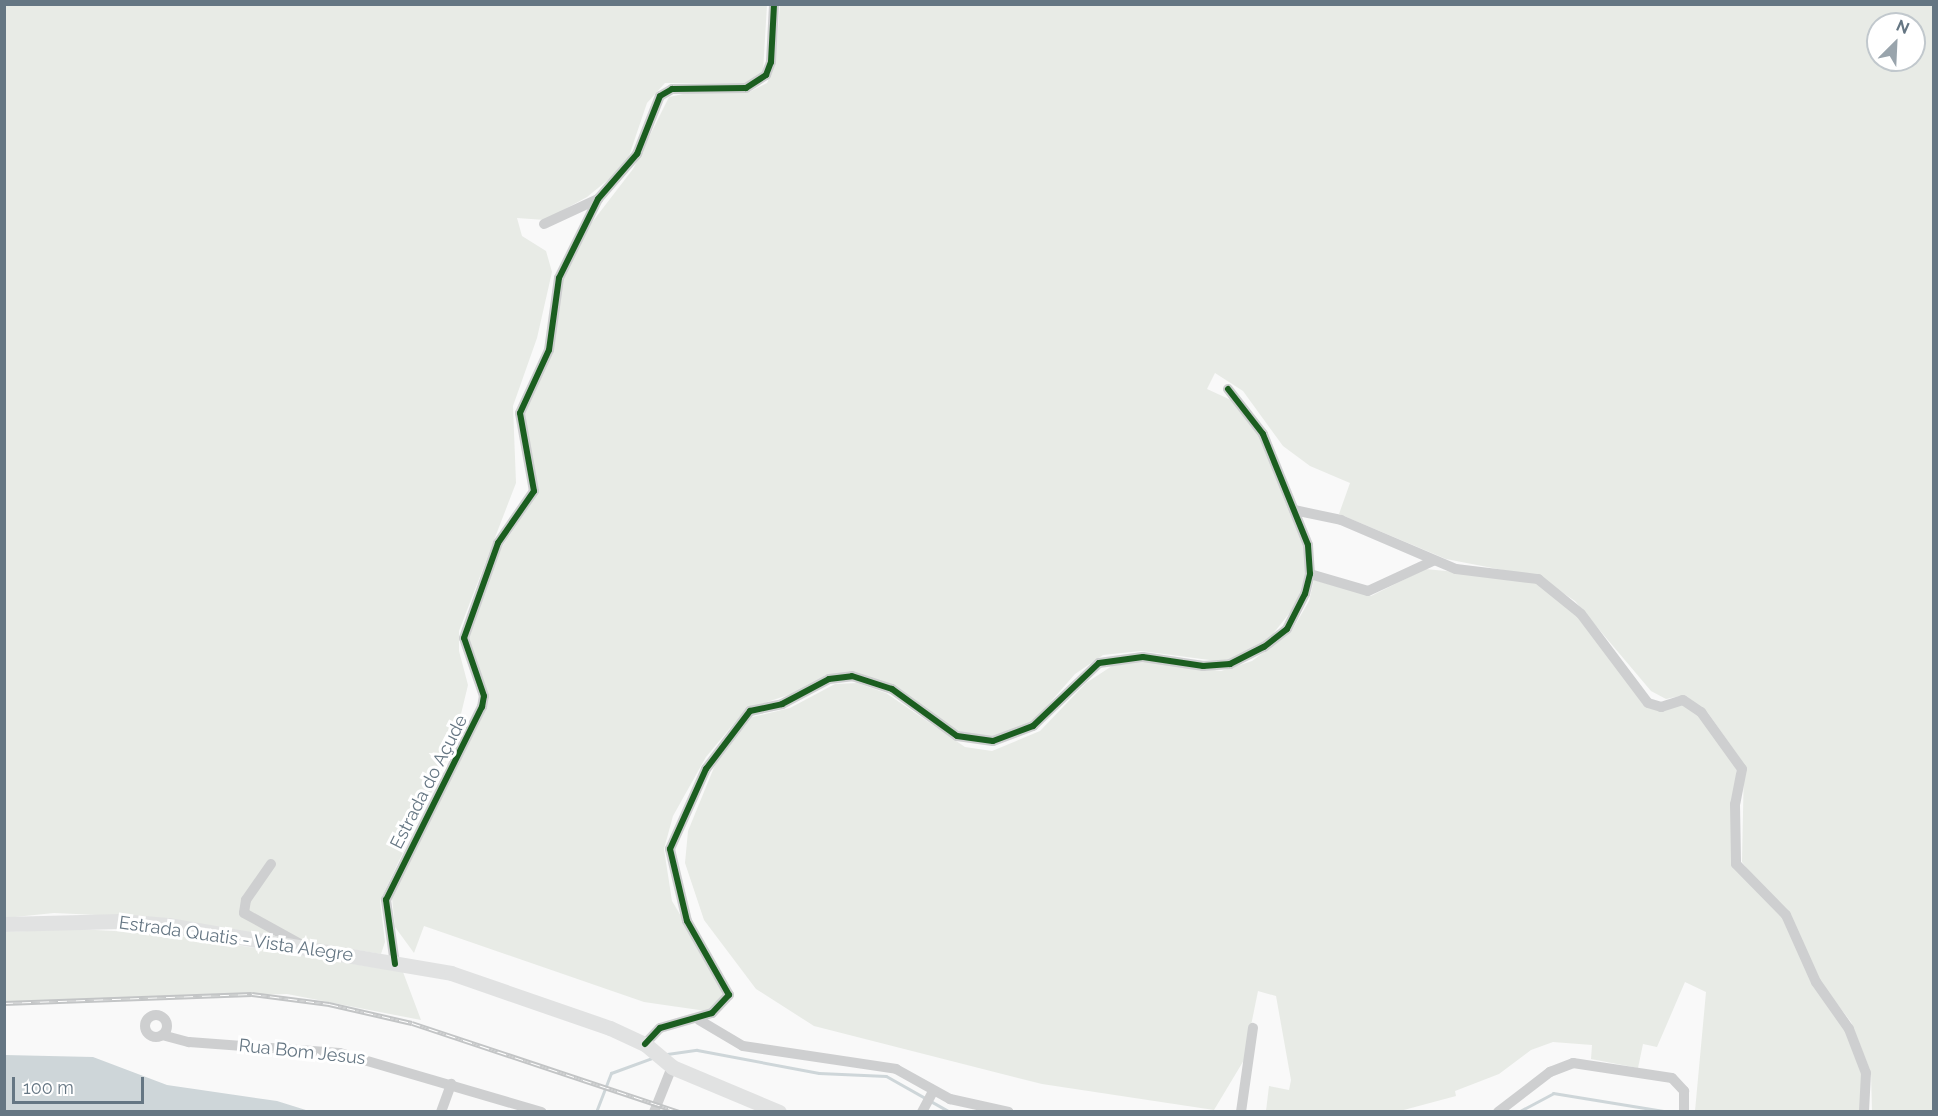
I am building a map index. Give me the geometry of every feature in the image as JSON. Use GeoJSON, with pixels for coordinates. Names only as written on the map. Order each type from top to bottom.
{"type":"FeatureCollection","features":[{"type":"Feature","properties":{"kind":"street","name":"Estrada do Açude"},"geometry":{"type":"LineString","coordinates":[[395,964],[386,900],[482,707],[484,696],[464,638],[498,543],[532,495],[521,407],[549,350],[556,319],[556,286],[598,199],[632,164],[651,110],[666,92],[746,88],[766,75],[771,62],[774,4]]}},
{"type":"Feature","properties":{"kind":"street"},"geometry":{"type":"LineString","coordinates":[[544,224],[598,199]]}},
{"type":"Feature","properties":{"kind":"street"},"geometry":{"type":"LineString","coordinates":[[647,1046],[660,1028],[699,1020],[722,1006],[730,991],[687,921],[670,849],[706,769],[745,714],[782,704],[829,679],[852,676],[892,689],[957,736],[993,741],[1033,726],[1089,669],[1113,659],[1143,657],[1219,666],[1247,657],[1278,638],[1293,621],[1310,574],[1308,544],[1258,424],[1228,389]]}},
{"type":"Feature","properties":{"kind":"street"},"geometry":{"type":"LineString","coordinates":[[1294,510],[1341,520],[1433,561],[1467,571],[1509,572],[1538,579],[1581,614],[1648,703],[1661,707],[1683,700],[1706,717],[1740,764],[1735,804],[1736,864],[1786,915],[1816,982],[1849,1029],[1866,1073],[1864,1112]]}},
{"type":"Feature","properties":{"kind":"street"},"geometry":{"type":"LineString","coordinates":[[1310,574],[1368,591],[1433,561]]}},
{"type":"Feature","properties":{"kind":"street"},"geometry":{"type":"LineString","coordinates":[[271,864],[246,900],[244,913],[307,948]]}},
{"type":"Feature","properties":{"kind":"street","name":"Estrada Quatis - Vista Alegre"},"geometry":{"type":"LineString","coordinates":[[4,924],[120,921],[307,948],[395,964],[503,989],[647,1046],[671,1066],[779,1112]]}},
{"type":"Feature","properties":{"kind":"street"},"geometry":{"type":"LineString","coordinates":[[699,1020],[743,1046],[896,1069],[931,1093],[962,1103],[1009,1112]]}},
{"type":"Feature","properties":{"kind":"street"},"geometry":{"type":"LineString","coordinates":[[1241,1112],[1253,1028]]}},
{"type":"Feature","properties":{"kind":"street","name":"Rua Bom Jesus"},"geometry":{"type":"LineString","coordinates":[[162,1035],[189,1042],[340,1053],[451,1084],[518,1108],[542,1112]]}},
{"type":"Feature","properties":{"kind":"street"},"geometry":{"type":"LineString","coordinates":[[1498,1112],[1550,1072],[1568,1064],[1661,1075],[1683,1088],[1684,1110]]}},
{"type":"Feature","properties":{"kind":"street"},"geometry":{"type":"LineString","coordinates":[[654,1112],[671,1066]]}},
{"type":"Feature","properties":{"kind":"street"},"geometry":{"type":"LineString","coordinates":[[441,1112],[451,1084]]}},
{"type":"Feature","properties":{"kind":"street"},"geometry":{"type":"LineString","coordinates":[[923,1109],[931,1093]]}},
{"type":"Feature","properties":{"kind":"shaded area"},"geometry":{"type":"Polygon","coordinates":[[[5,5],[767,5],[763,72],[747,83],[665,83],[647,103],[629,156],[609,179],[587,197],[545,220],[517,218],[522,236],[546,251],[552,272],[537,338],[513,406],[516,483],[459,631],[459,651],[468,685],[461,714],[444,766],[380,901],[385,942],[381,954],[163,918],[54,913],[5,918],[5,5]]]}},
{"type":"Feature","properties":{"kind":"shaded area"},"geometry":{"type":"Polygon","coordinates":[[[780,5],[1933,5],[1933,1111],[1872,1111],[1871,1073],[1851,1022],[1822,984],[1803,943],[1742,862],[1744,764],[1708,713],[1685,695],[1666,699],[1651,691],[1575,601],[1539,577],[1446,559],[1339,514],[1350,483],[1310,466],[1283,446],[1243,391],[1215,373],[1207,389],[1231,400],[1257,431],[1303,543],[1306,572],[1296,605],[1268,640],[1234,659],[1217,661],[1141,651],[1103,655],[1075,674],[1032,723],[1003,735],[972,738],[854,673],[746,709],[706,757],[673,816],[664,849],[672,901],[726,991],[722,1001],[706,1011],[644,1002],[424,926],[414,953],[395,927],[392,898],[484,713],[468,640],[495,557],[530,505],[525,410],[549,361],[559,289],[583,234],[633,169],[669,97],[697,91],[747,93],[767,83],[775,65],[780,5]]]}},
{"type":"Feature","properties":{"kind":"shaded area"},"geometry":{"type":"Polygon","coordinates":[[[1425,569],[1530,579],[1566,602],[1643,702],[1687,703],[1737,760],[1732,853],[1777,907],[1842,1022],[1863,1078],[1861,1111],[1695,1111],[1706,992],[1685,982],[1657,1047],[1643,1044],[1638,1068],[1591,1059],[1592,1045],[1553,1042],[1531,1050],[1499,1074],[1455,1091],[1456,1096],[1400,1111],[1266,1111],[1269,1086],[1289,1090],[1291,1080],[1276,996],[1258,991],[1244,1060],[1214,1110],[1042,1084],[814,1026],[756,989],[704,920],[685,863],[688,831],[715,765],[752,717],[790,708],[835,684],[857,683],[886,693],[965,747],[992,751],[1040,731],[1086,683],[1112,666],[1153,661],[1221,671],[1252,661],[1291,632],[1309,601],[1314,580],[1371,596],[1425,569]]]}},
{"type":"Feature","properties":{"kind":"shaded area"},"geometry":{"type":"Polygon","coordinates":[[[77,929],[169,934],[403,972],[421,1020],[287,994],[5,1002],[4,932],[77,929]]]}},
{"type":"Feature","properties":{"kind":"shaded area"},"geometry":{"type":"Polygon","coordinates":[[[5,1055],[93,1057],[167,1085],[277,1101],[309,1111],[5,1111],[5,1055]]]}},
{"type":"Feature","properties":{"kind":"waterway"},"geometry":{"type":"LineString","coordinates":[[667,1054],[697,1050],[819,1073],[886,1076],[950,1112]]}},
{"type":"Feature","properties":{"kind":"waterway"},"geometry":{"type":"LineString","coordinates":[[596,1112],[611,1073],[652,1058]]}},
{"type":"Feature","properties":{"kind":"waterway"},"geometry":{"type":"LineString","coordinates":[[1518,1112],[1553,1093],[1669,1112]]}},
{"type":"Feature","properties":{"kind":"railway"},"geometry":{"type":"LineString","coordinates":[[4,1003],[252,994],[329,1004],[412,1023],[680,1112]]}},
{"type":"Feature","properties":{"kind":"cycle path"},"geometry":{"type":"LineString","coordinates":[[395,964],[386,900],[482,707],[484,696],[464,638],[498,543],[534,491],[520,413],[549,350],[559,278],[598,199],[637,154],[660,96],[672,89],[746,88],[766,75],[771,62],[774,4]]}},
{"type":"Feature","properties":{"kind":"cycle path"},"geometry":{"type":"LineString","coordinates":[[645,1044],[660,1028],[712,1013],[729,995],[687,921],[670,849],[706,769],[750,711],[782,704],[829,679],[852,676],[892,689],[957,736],[993,741],[1033,726],[1099,663],[1143,657],[1203,666],[1230,664],[1264,647],[1287,629],[1305,594],[1310,574],[1308,545],[1263,434],[1228,389]]}}]}
